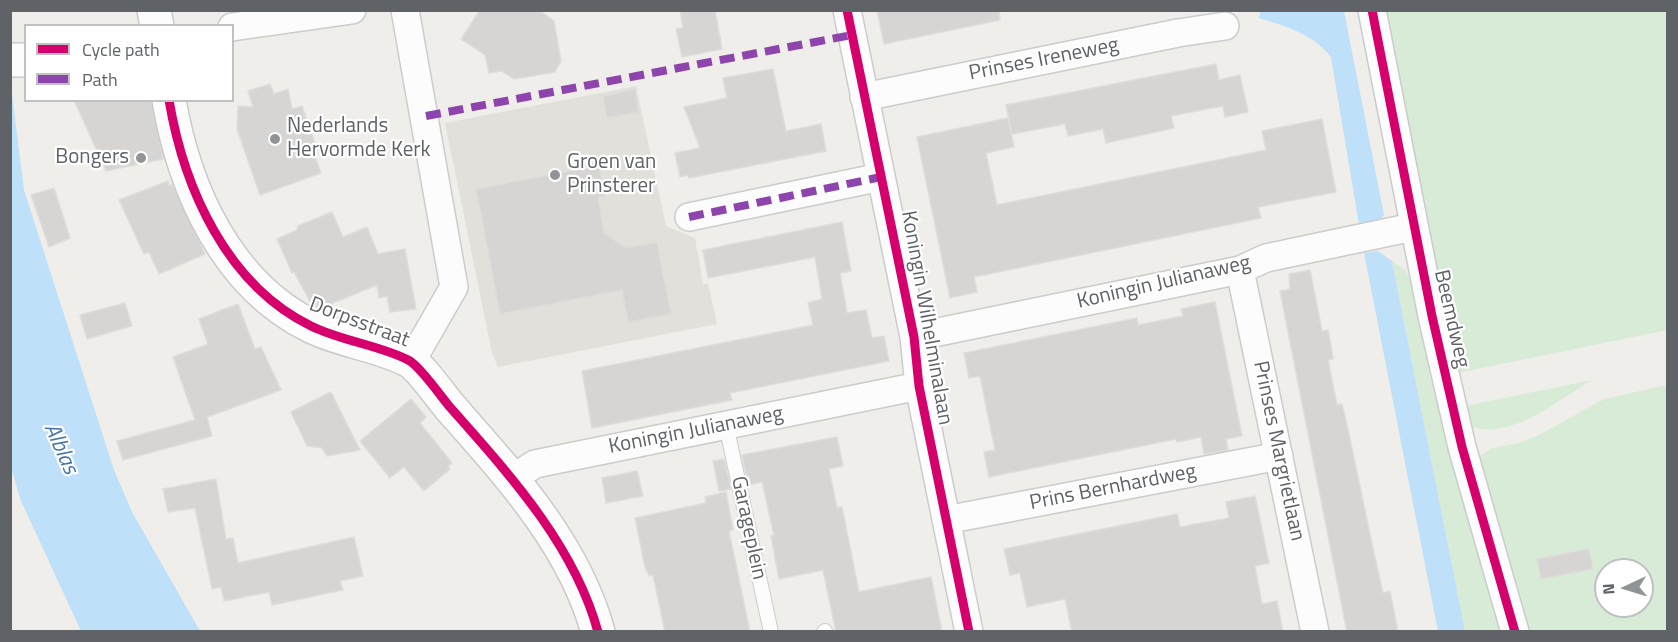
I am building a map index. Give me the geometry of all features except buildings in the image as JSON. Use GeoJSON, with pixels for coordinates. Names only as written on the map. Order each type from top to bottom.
{"type":"FeatureCollection","features":[{"type":"Feature","properties":{"kind":"street"},"geometry":{"type":"LineString","coordinates":[[234,27],[352,10]]}},
{"type":"Feature","properties":{"kind":"street"},"geometry":{"type":"LineString","coordinates":[[405,10],[454,287],[411,362]]}},
{"type":"Feature","properties":{"kind":"street","name":"Koningin Wilhelminalaan"},"geometry":{"type":"LineString","coordinates":[[847,10],[914,337],[919,386],[969,632]]}},
{"type":"Feature","properties":{"kind":"street","name":"Beemdweg"},"geometry":{"type":"LineString","coordinates":[[1372,10],[1413,227],[1462,447],[1515,632]]}},
{"type":"Feature","properties":{"kind":"street","name":"Prinses Ireneweg"},"geometry":{"type":"LineString","coordinates":[[864,96],[1176,22],[1225,26]]}},
{"type":"Feature","properties":{"kind":"street","name":"Dorpsstraat"},"geometry":{"type":"LineString","coordinates":[[169,102],[186,175],[198,201],[219,239],[266,298],[289,315],[314,328],[411,362],[513,478],[576,572],[598,632]]}},
{"type":"Feature","properties":{"kind":"street"},"geometry":{"type":"LineString","coordinates":[[689,217],[882,177]]}},
{"type":"Feature","properties":{"kind":"street","name":"Koningin Julianaweg"},"geometry":{"type":"LineString","coordinates":[[914,337],[1240,270],[1266,258],[1413,227]]}},
{"type":"Feature","properties":{"kind":"street","name":"Prinses Margrietlaan"},"geometry":{"type":"LineString","coordinates":[[1240,270],[1315,632]]}},
{"type":"Feature","properties":{"kind":"street","name":"Koningin Julianaweg"},"geometry":{"type":"LineString","coordinates":[[513,478],[535,464],[919,386]]}},
{"type":"Feature","properties":{"kind":"street","name":"Prins Bernhardweg"},"geometry":{"type":"LineString","coordinates":[[946,519],[1279,456]]}},
{"type":"Feature","properties":{"kind":"lane","name":"Garageplein"},"geometry":{"type":"LineString","coordinates":[[726,425],[771,632]]}},
{"type":"Feature","properties":{"kind":"shaded area","name":"Groen van Prinsterer"},"geometry":{"type":"Polygon","coordinates":[[[636,86],[666,226],[695,238],[703,284],[708,284],[717,324],[498,367],[492,353],[445,123],[636,86]]]}},
{"type":"Feature","properties":{"kind":"green space"},"geometry":{"type":"Polygon","coordinates":[[[1379,11],[1667,11],[1667,330],[1453,374],[1379,11]]]}},
{"type":"Feature","properties":{"kind":"green space"},"geometry":{"type":"Polygon","coordinates":[[[1392,261],[1405,270],[1414,288],[1430,377],[1508,631],[1465,631],[1392,261]]]}},
{"type":"Feature","properties":{"kind":"green space"},"geometry":{"type":"Polygon","coordinates":[[[1592,380],[1547,409],[1513,425],[1497,429],[1480,429],[1464,424],[1460,407],[1592,380]]]}},
{"type":"Feature","properties":{"kind":"green space"},"geometry":{"type":"Polygon","coordinates":[[[1667,385],[1667,631],[1523,631],[1478,457],[1492,448],[1519,443],[1539,435],[1604,399],[1667,385]]]}},
{"type":"Feature","properties":{"kind":"water"},"geometry":{"type":"Polygon","coordinates":[[[1261,10],[1344,11],[1384,215],[1379,222],[1360,230],[1331,57],[1307,36],[1259,18],[1261,10]]]}},
{"type":"Feature","properties":{"kind":"water","name":"Alblas"},"geometry":{"type":"Polygon","coordinates":[[[10,77],[24,190],[114,470],[132,512],[200,631],[81,631],[21,501],[10,464],[10,77]]]}},
{"type":"Feature","properties":{"kind":"water"},"geometry":{"type":"Polygon","coordinates":[[[1378,251],[1392,261],[1465,631],[1438,631],[1364,253],[1378,251]]]}},
{"type":"Feature","properties":{"kind":"marked path"},"geometry":{"type":"LineString","coordinates":[[426,116],[852,35]]}},
{"type":"Feature","properties":{"kind":"marked path"},"geometry":{"type":"LineString","coordinates":[[689,217],[881,177]]}},
{"type":"Feature","properties":{"kind":"cycle path"},"geometry":{"type":"LineString","coordinates":[[847,10],[914,337],[919,386],[969,632]]}},
{"type":"Feature","properties":{"kind":"cycle path"},"geometry":{"type":"LineString","coordinates":[[1372,10],[1432,316],[1462,447],[1515,632]]}},
{"type":"Feature","properties":{"kind":"cycle path"},"geometry":{"type":"LineString","coordinates":[[169,102],[176,134],[198,200],[233,260],[255,286],[281,308],[311,326],[399,356],[410,361],[420,370],[537,511],[573,569],[598,632]]}},
{"type":"Feature","properties":{"kind":"place","name":"Nederlands Hervormde Kerk"},"geometry":{"type":"Point","coordinates":[275,139]}},
{"type":"Feature","properties":{"kind":"place","name":"Bongers"},"geometry":{"type":"Point","coordinates":[141,158]}},
{"type":"Feature","properties":{"kind":"place","name":"Groen van Prinsterer"},"geometry":{"type":"Point","coordinates":[555,175]}}]}
